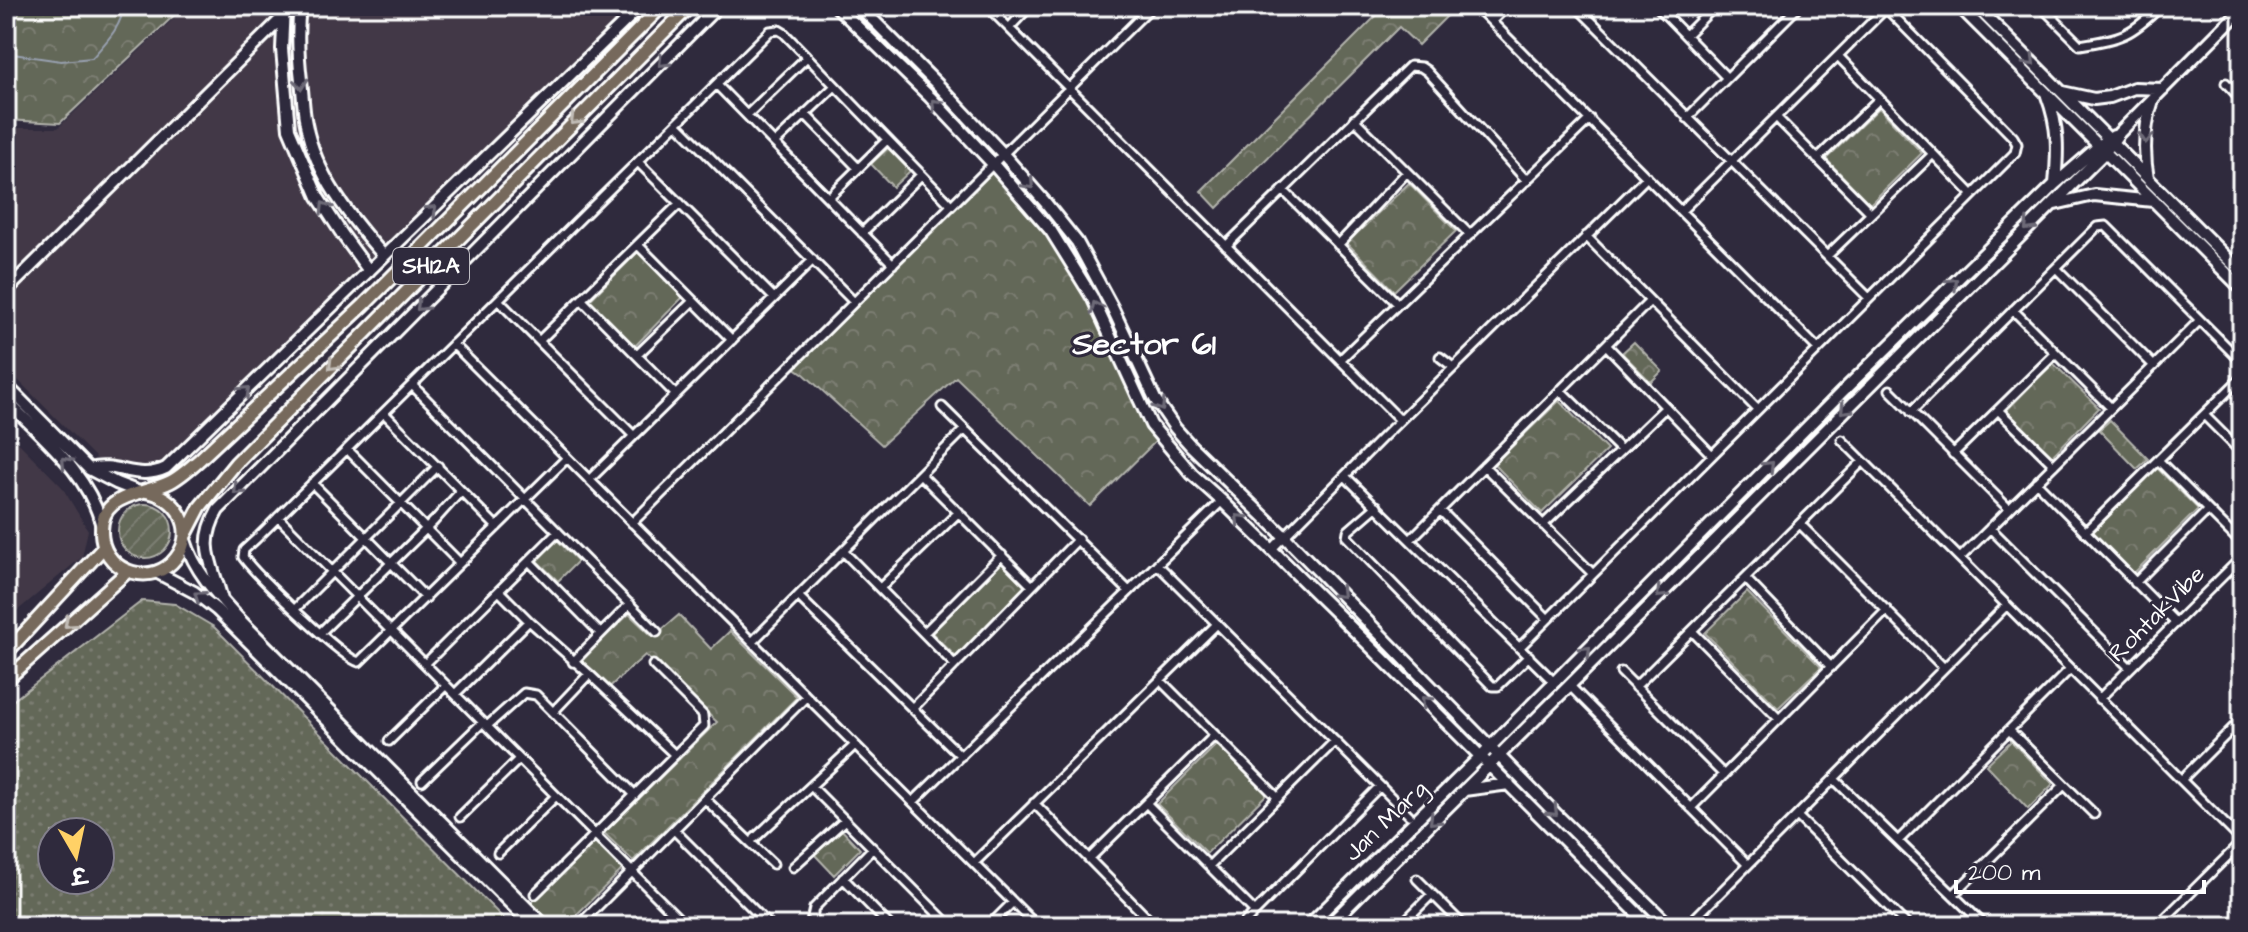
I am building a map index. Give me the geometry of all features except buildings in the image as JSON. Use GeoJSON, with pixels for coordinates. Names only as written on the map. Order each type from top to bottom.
{"type":"FeatureCollection","features":[{"type":"Feature","properties":{"kind":"main road","name":"SH12A"},"geometry":{"type":"LineString","coordinates":[[102,529],[114,504],[130,494],[171,482],[199,460],[364,305],[662,6]]}},
{"type":"Feature","properties":{"kind":"main road","name":"SH12A"},"geometry":{"type":"LineString","coordinates":[[156,572],[174,561],[200,507],[236,463],[690,6]]}},
{"type":"Feature","properties":{"kind":"main road"},"geometry":{"type":"LineString","coordinates":[[142,492],[159,494],[177,508],[184,522],[185,539]]}},
{"type":"Feature","properties":{"kind":"main road"},"geometry":{"type":"LineString","coordinates":[[102,529],[104,547],[114,562],[139,574],[156,572]]}},
{"type":"Feature","properties":{"kind":"main road"},"geometry":{"type":"LineString","coordinates":[[6,653],[104,547]]}},
{"type":"Feature","properties":{"kind":"main road"},"geometry":{"type":"LineString","coordinates":[[6,680],[128,571]]}},
{"type":"Feature","properties":{"kind":"street"},"geometry":{"type":"LineString","coordinates":[[300,6],[298,51],[306,126],[332,188],[357,226],[384,256]]}},
{"type":"Feature","properties":{"kind":"street"},"geometry":{"type":"LineString","coordinates":[[89,469],[101,465],[151,475],[166,468],[641,6]]}},
{"type":"Feature","properties":{"kind":"street"},"geometry":{"type":"LineString","coordinates":[[222,600],[206,542],[209,526],[218,510],[718,6]]}},
{"type":"Feature","properties":{"kind":"street"},"geometry":{"type":"LineString","coordinates":[[836,6],[930,97],[1051,231],[1092,297],[1138,400],[1160,437],[1192,474],[1650,926]]}},
{"type":"Feature","properties":{"kind":"street"},"geometry":{"type":"LineString","coordinates":[[859,6],[1003,154],[1077,242],[1112,307],[1155,399],[1175,428],[1670,926]]}},
{"type":"Feature","properties":{"kind":"street"},"geometry":{"type":"LineString","coordinates":[[987,6],[1400,420]]}},
{"type":"Feature","properties":{"kind":"street"},"geometry":{"type":"LineString","coordinates":[[1009,28],[1030,6]]}},
{"type":"Feature","properties":{"kind":"street"},"geometry":{"type":"LineString","coordinates":[[632,523],[1152,6]]}},
{"type":"Feature","properties":{"kind":"street"},"geometry":{"type":"LineString","coordinates":[[1476,6],[1818,349]]}},
{"type":"Feature","properties":{"kind":"street"},"geometry":{"type":"LineString","coordinates":[[1492,21],[1507,6]]}},
{"type":"Feature","properties":{"kind":"street"},"geometry":{"type":"LineString","coordinates":[[1576,6],[1869,298]]}},
{"type":"Feature","properties":{"kind":"street"},"geometry":{"type":"LineString","coordinates":[[1657,6],[1727,78]]}},
{"type":"Feature","properties":{"kind":"street"},"geometry":{"type":"LineString","coordinates":[[1686,35],[1715,6]]}},
{"type":"Feature","properties":{"kind":"street"},"geometry":{"type":"LineString","coordinates":[[1687,118],[1799,6]]}},
{"type":"Feature","properties":{"kind":"street"},"geometry":{"type":"LineString","coordinates":[[1959,6],[2046,93],[2148,179],[2242,273]]}},
{"type":"Feature","properties":{"kind":"street"},"geometry":{"type":"LineString","coordinates":[[1976,6],[2060,91],[2155,202],[2242,289]]}},
{"type":"Feature","properties":{"kind":"street"},"geometry":{"type":"LineString","coordinates":[[2041,6],[2080,45],[2110,40],[2131,32],[2161,6]]}},
{"type":"Feature","properties":{"kind":"street"},"geometry":{"type":"LineString","coordinates":[[1520,647],[2015,153],[2017,144],[1885,7],[1681,211]]}},
{"type":"Feature","properties":{"kind":"street"},"geometry":{"type":"LineString","coordinates":[[1328,926],[2242,9]]}},
{"type":"Feature","properties":{"kind":"street"},"geometry":{"type":"LineString","coordinates":[[284,12],[282,49],[289,129],[318,197],[369,271]]}},
{"type":"Feature","properties":{"kind":"street"},"geometry":{"type":"LineString","coordinates":[[6,291],[284,12]]}},
{"type":"Feature","properties":{"kind":"street"},"geometry":{"type":"LineString","coordinates":[[567,458],[359,662],[351,660],[320,633],[243,557],[244,550],[770,31],[784,33],[951,205]]}},
{"type":"Feature","properties":{"kind":"street"},"geometry":{"type":"LineString","coordinates":[[1838,56],[1972,194]]}},
{"type":"Feature","properties":{"kind":"street"},"geometry":{"type":"LineString","coordinates":[[747,115],[807,57]]}},
{"type":"Feature","properties":{"kind":"street"},"geometry":{"type":"LineString","coordinates":[[1226,246],[1410,66],[1421,67],[1527,181]]}},
{"type":"Feature","properties":{"kind":"street"},"geometry":{"type":"LineString","coordinates":[[2226,83],[2241,98]]}},
{"type":"Feature","properties":{"kind":"street"},"geometry":{"type":"LineString","coordinates":[[717,85],[893,264]]}},
{"type":"Feature","properties":{"kind":"street"},"geometry":{"type":"LineString","coordinates":[[775,143],[835,86]]}},
{"type":"Feature","properties":{"kind":"street"},"geometry":{"type":"LineString","coordinates":[[2060,91],[2094,99],[2134,88],[2163,89]]}},
{"type":"Feature","properties":{"kind":"street"},"geometry":{"type":"LineString","coordinates":[[2046,93],[2054,116],[2058,145],[2055,184]]}},
{"type":"Feature","properties":{"kind":"street"},"geometry":{"type":"LineString","coordinates":[[2148,179],[2145,144],[2147,117],[2154,98]]}},
{"type":"Feature","properties":{"kind":"street"},"geometry":{"type":"LineString","coordinates":[[1817,159],[1879,99]]}},
{"type":"Feature","properties":{"kind":"street"},"geometry":{"type":"LineString","coordinates":[[805,114],[858,168]]}},
{"type":"Feature","properties":{"kind":"street"},"geometry":{"type":"LineString","coordinates":[[1776,117],[1871,213]]}},
{"type":"Feature","properties":{"kind":"street"},"geometry":{"type":"LineString","coordinates":[[1354,119],[1470,235]]}},
{"type":"Feature","properties":{"kind":"street"},"geometry":{"type":"LineString","coordinates":[[1340,360],[1590,119]]}},
{"type":"Feature","properties":{"kind":"street"},"geometry":{"type":"LineString","coordinates":[[677,124],[854,302]]}},
{"type":"Feature","properties":{"kind":"street"},"geometry":{"type":"LineString","coordinates":[[828,198],[887,140]]}},
{"type":"Feature","properties":{"kind":"street","name":"Jan Marg"},"geometry":{"type":"LineString","coordinates":[[1308,926],[1842,392],[2055,184],[2106,145]]}},
{"type":"Feature","properties":{"kind":"street"},"geometry":{"type":"LineString","coordinates":[[1827,256],[1933,154]]}},
{"type":"Feature","properties":{"kind":"street"},"geometry":{"type":"LineString","coordinates":[[638,162],[774,298]]}},
{"type":"Feature","properties":{"kind":"street"},"geometry":{"type":"LineString","coordinates":[[1338,245],[1407,172]]}},
{"type":"Feature","properties":{"kind":"street"},"geometry":{"type":"LineString","coordinates":[[862,233],[921,175]]}},
{"type":"Feature","properties":{"kind":"street"},"geometry":{"type":"LineString","coordinates":[[1271,550],[1647,177]]}},
{"type":"Feature","properties":{"kind":"street"},"geometry":{"type":"LineString","coordinates":[[1283,190],[1398,304]]}},
{"type":"Feature","properties":{"kind":"street"},"geometry":{"type":"LineString","coordinates":[[2048,207],[2094,195],[2155,202]]}},
{"type":"Feature","properties":{"kind":"street"},"geometry":{"type":"LineString","coordinates":[[539,341],[680,203]]}},
{"type":"Feature","properties":{"kind":"street"},"geometry":{"type":"LineString","coordinates":[[1911,412],[2097,227],[2106,226],[2242,362]]}},
{"type":"Feature","properties":{"kind":"street"},"geometry":{"type":"LineString","coordinates":[[1586,236],[1757,409]]}},
{"type":"Feature","properties":{"kind":"street"},"geometry":{"type":"LineString","coordinates":[[638,245],[732,340]]}},
{"type":"Feature","properties":{"kind":"street"},"geometry":{"type":"LineString","coordinates":[[589,480],[813,260]]}},
{"type":"Feature","properties":{"kind":"street"},"geometry":{"type":"LineString","coordinates":[[2056,268],[2154,366]]}},
{"type":"Feature","properties":{"kind":"street"},"geometry":{"type":"LineString","coordinates":[[498,300],[634,436]]}},
{"type":"Feature","properties":{"kind":"street"},"geometry":{"type":"LineString","coordinates":[[582,300],[676,395]]}},
{"type":"Feature","properties":{"kind":"street"},"geometry":{"type":"LineString","coordinates":[[637,355],[693,301]]}},
{"type":"Feature","properties":{"kind":"street"},"geometry":{"type":"LineString","coordinates":[[1410,540],[1650,301]]}},
{"type":"Feature","properties":{"kind":"street"},"geometry":{"type":"LineString","coordinates":[[2013,310],[2111,408]]}},
{"type":"Feature","properties":{"kind":"street"},"geometry":{"type":"LineString","coordinates":[[1960,558],[2200,320]]}},
{"type":"Feature","properties":{"kind":"street"},"geometry":{"type":"LineString","coordinates":[[453,344],[1037,926]]}},
{"type":"Feature","properties":{"kind":"street"},"geometry":{"type":"LineString","coordinates":[[1606,345],[1712,455]]}},
{"type":"Feature","properties":{"kind":"street"},"geometry":{"type":"LineString","coordinates":[[1953,454],[2056,353]]}},
{"type":"Feature","properties":{"kind":"street"},"geometry":{"type":"LineString","coordinates":[[1440,357],[1453,367]]}},
{"type":"Feature","properties":{"kind":"street"},"geometry":{"type":"LineString","coordinates":[[1125,371],[1138,365]]}},
{"type":"Feature","properties":{"kind":"street"},"geometry":{"type":"LineString","coordinates":[[2085,532],[2242,377]]}},
{"type":"Feature","properties":{"kind":"street"},"geometry":{"type":"LineString","coordinates":[[6,385],[89,469],[142,492]]}},
{"type":"Feature","properties":{"kind":"street"},"geometry":{"type":"LineString","coordinates":[[412,385],[657,632]]}},
{"type":"Feature","properties":{"kind":"street"},"geometry":{"type":"LineString","coordinates":[[1560,390],[1621,450]]}},
{"type":"Feature","properties":{"kind":"street"},"geometry":{"type":"LineString","coordinates":[[1890,390],[2009,509]]}},
{"type":"Feature","properties":{"kind":"street"},"geometry":{"type":"LineString","coordinates":[[6,400],[81,478],[93,498],[102,529]]}},
{"type":"Feature","properties":{"kind":"street"},"geometry":{"type":"LineString","coordinates":[[942,407],[1129,591]]}},
{"type":"Feature","properties":{"kind":"street"},"geometry":{"type":"LineString","coordinates":[[1543,525],[1666,407]]}},
{"type":"Feature","properties":{"kind":"street"},"geometry":{"type":"LineString","coordinates":[[1998,410],[2054,465]]}},
{"type":"Feature","properties":{"kind":"street"},"geometry":{"type":"LineString","coordinates":[[385,414],[497,527]]}},
{"type":"Feature","properties":{"kind":"street"},"geometry":{"type":"LineString","coordinates":[[2204,415],[2242,453]]}},
{"type":"Feature","properties":{"kind":"street"},"geometry":{"type":"LineString","coordinates":[[752,642],[965,429]]}},
{"type":"Feature","properties":{"kind":"street"},"geometry":{"type":"LineString","coordinates":[[1842,440],[2242,842],[2157,926]]}},
{"type":"Feature","properties":{"kind":"street"},"geometry":{"type":"LineString","coordinates":[[347,449],[460,563]]}},
{"type":"Feature","properties":{"kind":"street"},"geometry":{"type":"LineString","coordinates":[[2158,460],[2242,544]]}},
{"type":"Feature","properties":{"kind":"street"},"geometry":{"type":"LineString","coordinates":[[1635,687],[1863,461]]}},
{"type":"Feature","properties":{"kind":"street"},"geometry":{"type":"LineString","coordinates":[[295,609],[438,466]]}},
{"type":"Feature","properties":{"kind":"street"},"geometry":{"type":"LineString","coordinates":[[1484,466],[1593,574]]}},
{"type":"Feature","properties":{"kind":"street"},"geometry":{"type":"LineString","coordinates":[[920,474],[1032,586]]}},
{"type":"Feature","properties":{"kind":"street"},"geometry":{"type":"LineString","coordinates":[[1345,476],[1554,682]]}},
{"type":"Feature","properties":{"kind":"street"},"geometry":{"type":"LineString","coordinates":[[2036,482],[2176,623]]}},
{"type":"Feature","properties":{"kind":"street"},"geometry":{"type":"LineString","coordinates":[[312,483],[426,598]]}},
{"type":"Feature","properties":{"kind":"street"},"geometry":{"type":"LineString","coordinates":[[320,633],[461,491]]}},
{"type":"Feature","properties":{"kind":"street"},"geometry":{"type":"LineString","coordinates":[[913,802],[1222,501]]}},
{"type":"Feature","properties":{"kind":"street"},"geometry":{"type":"LineString","coordinates":[[1377,506],[1348,531],[1347,537],[1492,686],[1498,686],[1529,656]]}},
{"type":"Feature","properties":{"kind":"street"},"geometry":{"type":"LineString","coordinates":[[1440,510],[1548,619]]}},
{"type":"Feature","properties":{"kind":"street"},"geometry":{"type":"LineString","coordinates":[[2135,583],[2208,510]]}},
{"type":"Feature","properties":{"kind":"street"},"geometry":{"type":"LineString","coordinates":[[880,588],[959,512]]}},
{"type":"Feature","properties":{"kind":"street"},"geometry":{"type":"LineString","coordinates":[[278,517],[686,926]]}},
{"type":"Feature","properties":{"kind":"street"},"geometry":{"type":"LineString","coordinates":[[1800,524],[1944,668]]}},
{"type":"Feature","properties":{"kind":"street"},"geometry":{"type":"LineString","coordinates":[[1990,528],[2130,668]]}},
{"type":"Feature","properties":{"kind":"street"},"geometry":{"type":"LineString","coordinates":[[425,664],[558,532]]}},
{"type":"Feature","properties":{"kind":"street"},"geometry":{"type":"LineString","coordinates":[[185,539],[200,573],[222,600],[539,925]]}},
{"type":"Feature","properties":{"kind":"street"},"geometry":{"type":"LineString","coordinates":[[913,708],[1078,539]]}},
{"type":"Feature","properties":{"kind":"street"},"geometry":{"type":"LineString","coordinates":[[843,551],[955,665]]}},
{"type":"Feature","properties":{"kind":"street"},"geometry":{"type":"LineString","coordinates":[[924,633],[1002,555]]}},
{"type":"Feature","properties":{"kind":"street","name":"RohtakVibe"},"geometry":{"type":"LineString","coordinates":[[2099,699],[2242,557]]}},
{"type":"Feature","properties":{"kind":"street"},"geometry":{"type":"LineString","coordinates":[[529,561],[600,633]]}},
{"type":"Feature","properties":{"kind":"street"},"geometry":{"type":"LineString","coordinates":[[1157,564],[1409,815]]}},
{"type":"Feature","properties":{"kind":"street"},"geometry":{"type":"LineString","coordinates":[[156,572],[194,592],[217,610],[539,925]]}},
{"type":"Feature","properties":{"kind":"street"},"geometry":{"type":"LineString","coordinates":[[1745,578],[1831,667]]}},
{"type":"Feature","properties":{"kind":"street"},"geometry":{"type":"LineString","coordinates":[[499,591],[675,755]]}},
{"type":"Feature","properties":{"kind":"street"},"geometry":{"type":"LineString","coordinates":[[798,596],[961,756]]}},
{"type":"Feature","properties":{"kind":"street"},"geometry":{"type":"LineString","coordinates":[[573,662],[630,604]]}},
{"type":"Feature","properties":{"kind":"street"},"geometry":{"type":"LineString","coordinates":[[1687,926],[2006,606]]}},
{"type":"Feature","properties":{"kind":"street"},"geometry":{"type":"LineString","coordinates":[[1691,808],[1887,610]]}},
{"type":"Feature","properties":{"kind":"street"},"geometry":{"type":"LineString","coordinates":[[455,694],[529,621]]}},
{"type":"Feature","properties":{"kind":"street"},"geometry":{"type":"LineString","coordinates":[[974,863],[1217,624]]}},
{"type":"Feature","properties":{"kind":"street"},"geometry":{"type":"LineString","coordinates":[[1692,631],[1779,719]]}},
{"type":"Feature","properties":{"kind":"street"},"geometry":{"type":"LineString","coordinates":[[535,894],[704,726],[705,719],[653,665]]}},
{"type":"Feature","properties":{"kind":"street"},"geometry":{"type":"LineString","coordinates":[[1898,841],[2070,669]]}},
{"type":"Feature","properties":{"kind":"street"},"geometry":{"type":"LineString","coordinates":[[1621,672],[1724,775]]}},
{"type":"Feature","properties":{"kind":"street"},"geometry":{"type":"LineString","coordinates":[[553,712],[589,674]]}},
{"type":"Feature","properties":{"kind":"street"},"geometry":{"type":"LineString","coordinates":[[1160,680],[1278,798]]}},
{"type":"Feature","properties":{"kind":"street"},"geometry":{"type":"LineString","coordinates":[[389,741],[446,685]]}},
{"type":"Feature","properties":{"kind":"street"},"geometry":{"type":"LineString","coordinates":[[1569,685],[1748,865]]}},
{"type":"Feature","properties":{"kind":"street"},"geometry":{"type":"LineString","coordinates":[[422,781],[485,724],[529,692],[536,695],[635,795]]}},
{"type":"Feature","properties":{"kind":"street"},"geometry":{"type":"LineString","coordinates":[[578,926],[806,697]]}},
{"type":"Feature","properties":{"kind":"street"},"geometry":{"type":"LineString","coordinates":[[2181,780],[2242,719]]}},
{"type":"Feature","properties":{"kind":"street"},"geometry":{"type":"LineString","coordinates":[[2009,730],[2094,814]]}},
{"type":"Feature","properties":{"kind":"street"},"geometry":{"type":"LineString","coordinates":[[1089,859],[1215,735]]}},
{"type":"Feature","properties":{"kind":"street"},"geometry":{"type":"LineString","coordinates":[[1209,866],[1335,741]]}},
{"type":"Feature","properties":{"kind":"street"},"geometry":{"type":"LineString","coordinates":[[755,838],[855,745]]}},
{"type":"Feature","properties":{"kind":"street"},"geometry":{"type":"LineString","coordinates":[[460,817],[519,759]]}},
{"type":"Feature","properties":{"kind":"street"},"geometry":{"type":"LineString","coordinates":[[1834,779],[1984,925]]}},
{"type":"Feature","properties":{"kind":"street"},"geometry":{"type":"LineString","coordinates":[[1464,790],[1509,784]]}},
{"type":"Feature","properties":{"kind":"street"},"geometry":{"type":"LineString","coordinates":[[1953,895],[2064,785]]}},
{"type":"Feature","properties":{"kind":"street"},"geometry":{"type":"LineString","coordinates":[[1241,926],[1380,786]]}},
{"type":"Feature","properties":{"kind":"street"},"geometry":{"type":"LineString","coordinates":[[812,787],[950,926]]}},
{"type":"Feature","properties":{"kind":"street"},"geometry":{"type":"LineString","coordinates":[[498,853],[556,796]]}},
{"type":"Feature","properties":{"kind":"street"},"geometry":{"type":"LineString","coordinates":[[705,799],[773,864]]}},
{"type":"Feature","properties":{"kind":"street"},"geometry":{"type":"LineString","coordinates":[[1034,803],[1155,926]]}},
{"type":"Feature","properties":{"kind":"street"},"geometry":{"type":"LineString","coordinates":[[1146,803],[1255,912]]}},
{"type":"Feature","properties":{"kind":"street"},"geometry":{"type":"LineString","coordinates":[[1797,816],[1908,926]]}},
{"type":"Feature","properties":{"kind":"street"},"geometry":{"type":"LineString","coordinates":[[793,867],[845,820]]}},
{"type":"Feature","properties":{"kind":"street"},"geometry":{"type":"LineString","coordinates":[[674,830],[770,926]]}},
{"type":"Feature","properties":{"kind":"street"},"geometry":{"type":"LineString","coordinates":[[821,926],[812,917],[814,908],[873,848]]}},
{"type":"Feature","properties":{"kind":"street"},"geometry":{"type":"LineString","coordinates":[[843,878],[890,926]]}},
{"type":"Feature","properties":{"kind":"street"},"geometry":{"type":"LineString","coordinates":[[1417,879],[1464,926]]}},
{"type":"Feature","properties":{"kind":"street"},"geometry":{"type":"LineString","coordinates":[[1400,926],[1432,894]]}},
{"type":"Feature","properties":{"kind":"street"},"geometry":{"type":"LineString","coordinates":[[989,926],[1013,902]]}},
{"type":"Feature","properties":{"kind":"street"},"geometry":{"type":"LineString","coordinates":[[657,926],[671,912]]}},
{"type":"Feature","properties":{"kind":"shaded area"},"geometry":{"type":"Polygon","coordinates":[[[187,6],[648,6],[174,467],[146,478],[109,471],[6,368],[6,128],[58,128],[187,6]]]}},
{"type":"Feature","properties":{"kind":"shaded area"},"geometry":{"type":"Polygon","coordinates":[[[6,430],[62,487],[88,530],[82,557],[6,620],[6,430]]]}},
{"type":"Feature","properties":{"kind":"green space"},"geometry":{"type":"Polygon","coordinates":[[[6,6],[184,6],[60,123],[6,120],[6,6]]]}},
{"type":"Feature","properties":{"kind":"green space"},"geometry":{"type":"Polygon","coordinates":[[[1386,6],[1457,6],[1418,45],[1399,27],[1217,208],[1201,191],[1386,6]]]}},
{"type":"Feature","properties":{"kind":"green space"},"geometry":{"type":"Polygon","coordinates":[[[1879,108],[1922,153],[1870,204],[1826,159],[1879,108]]]}},
{"type":"Feature","properties":{"kind":"green space"},"geometry":{"type":"Polygon","coordinates":[[[888,148],[910,171],[893,187],[871,164],[888,148]]]}},
{"type":"Feature","properties":{"kind":"green space"},"geometry":{"type":"Polygon","coordinates":[[[993,164],[1051,231],[1160,437],[1090,506],[956,377],[882,445],[791,365],[993,164]]]}},
{"type":"Feature","properties":{"kind":"green space"},"geometry":{"type":"Polygon","coordinates":[[[1409,183],[1456,231],[1394,291],[1347,243],[1409,183]]]}},
{"type":"Feature","properties":{"kind":"green space"},"geometry":{"type":"Polygon","coordinates":[[[638,252],[683,297],[635,346],[589,301],[638,252]]]}},
{"type":"Feature","properties":{"kind":"green space"},"geometry":{"type":"Polygon","coordinates":[[[1634,342],[1662,371],[1651,382],[1622,353],[1634,342]]]}},
{"type":"Feature","properties":{"kind":"green space"},"geometry":{"type":"Polygon","coordinates":[[[2053,363],[2099,408],[2052,456],[2006,411],[2053,363]]]}},
{"type":"Feature","properties":{"kind":"green space"},"geometry":{"type":"Polygon","coordinates":[[[1559,401],[1607,450],[1542,513],[1494,464],[1559,401]]]}},
{"type":"Feature","properties":{"kind":"green space"},"geometry":{"type":"Polygon","coordinates":[[[2110,420],[2148,459],[2137,469],[2099,430],[2110,420]]]}},
{"type":"Feature","properties":{"kind":"green space"},"geometry":{"type":"Polygon","coordinates":[[[2157,468],[2198,509],[2134,573],[2093,532],[2157,468]]]}},
{"type":"Feature","properties":{"kind":"green space"},"geometry":{"type":"Polygon","coordinates":[[[145,504],[164,512],[172,531],[164,550],[145,558],[126,550],[118,531],[126,512],[145,504]]]}},
{"type":"Feature","properties":{"kind":"green space"},"geometry":{"type":"Polygon","coordinates":[[[556,539],[578,561],[558,581],[536,560],[556,539]]]}},
{"type":"Feature","properties":{"kind":"green space"},"geometry":{"type":"Polygon","coordinates":[[[1002,563],[1027,588],[956,657],[932,633],[1002,563]]]}},
{"type":"Feature","properties":{"kind":"green space"},"geometry":{"type":"Polygon","coordinates":[[[1747,592],[1821,667],[1778,708],[1705,633],[1747,592]]]}},
{"type":"Feature","properties":{"kind":"green space"},"geometry":{"type":"Polygon","coordinates":[[[142,601],[175,604],[214,627],[511,926],[6,926],[6,706],[142,601]]]}},
{"type":"Feature","properties":{"kind":"green space"},"geometry":{"type":"Polygon","coordinates":[[[629,614],[653,637],[679,615],[711,649],[730,631],[797,697],[633,861],[604,833],[717,722],[645,655],[605,691],[579,662],[629,614]]]}},
{"type":"Feature","properties":{"kind":"green space"},"geometry":{"type":"Polygon","coordinates":[[[2011,741],[2053,784],[2028,809],[1986,765],[2011,741]]]}},
{"type":"Feature","properties":{"kind":"green space"},"geometry":{"type":"Polygon","coordinates":[[[1217,744],[1267,794],[1207,853],[1157,804],[1217,744]]]}},
{"type":"Feature","properties":{"kind":"green space"},"geometry":{"type":"Polygon","coordinates":[[[839,827],[860,849],[834,875],[813,853],[839,827]]]}},
{"type":"Feature","properties":{"kind":"green space"},"geometry":{"type":"Polygon","coordinates":[[[595,841],[623,869],[565,926],[551,926],[530,904],[595,841]]]}},
{"type":"Feature","properties":{"kind":"waterway"},"geometry":{"type":"LineString","coordinates":[[6,53],[61,61],[92,58],[116,28],[123,6]]}},
{"type":"Feature","properties":{"kind":"district","name":"Sector 61"},"geometry":{"type":"Point","coordinates":[1144,344]}}]}
